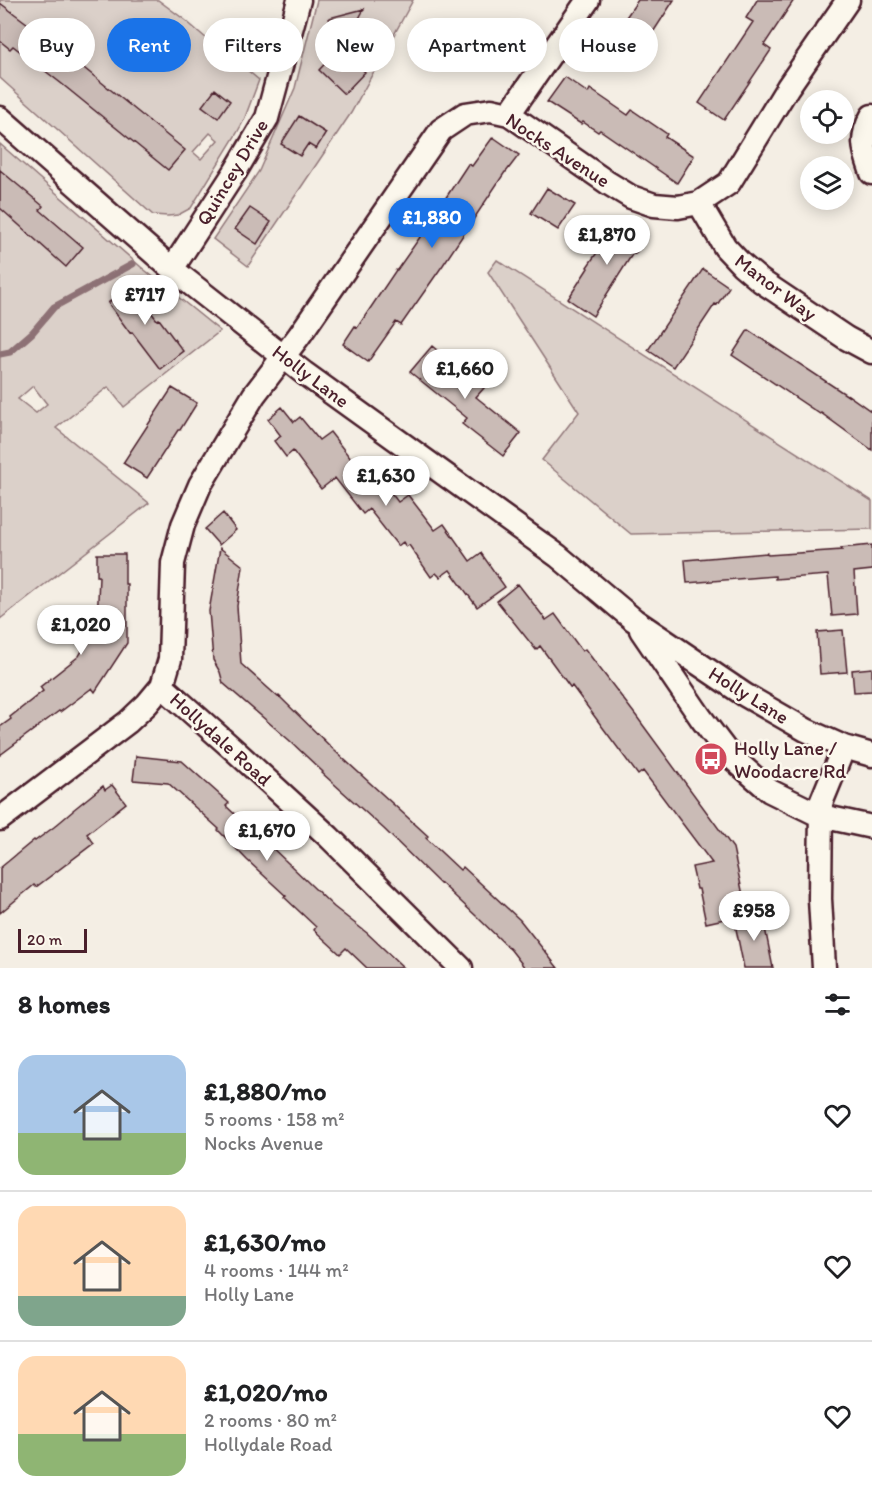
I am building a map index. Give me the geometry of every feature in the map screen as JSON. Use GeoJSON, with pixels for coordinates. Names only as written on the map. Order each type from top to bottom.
{"type":"FeatureCollection","features":[{"type":"Feature","properties":{"kind":"street","name":"Quincey Drive"},"geometry":{"type":"LineString","coordinates":[[172,268],[235,172],[267,118],[299,0]]}},
{"type":"Feature","properties":{"kind":"street"},"geometry":{"type":"LineString","coordinates":[[509,114],[588,0]]}},
{"type":"Feature","properties":{"kind":"street","name":"Nocks Avenue"},"geometry":{"type":"LineString","coordinates":[[283,356],[300,336],[441,130],[465,114],[491,110],[509,114],[631,197],[654,206],[678,207],[699,203],[729,183],[788,87],[848,0]]}},
{"type":"Feature","properties":{"kind":"street"},"geometry":{"type":"LineString","coordinates":[[872,116],[865,129],[864,147],[872,173]]}},
{"type":"Feature","properties":{"kind":"street","name":"Holly Lane"},"geometry":{"type":"LineString","coordinates":[[0,118],[172,268],[283,356],[558,556],[634,620],[745,695],[806,730],[844,747],[872,755]]}},
{"type":"Feature","properties":{"kind":"street","name":"Manor Way"},"geometry":{"type":"LineString","coordinates":[[699,203],[725,247],[742,266],[846,338],[872,352]]}},
{"type":"Feature","properties":{"kind":"street","name":"Hollydale Road"},"geometry":{"type":"LineString","coordinates":[[0,819],[128,722],[162,686],[170,659],[173,563],[183,525],[200,485],[254,395],[283,356]]}},
{"type":"Feature","properties":{"kind":"street","name":"Holly Lane"},"geometry":{"type":"LineString","coordinates":[[634,620],[729,755],[770,791],[821,816],[872,827]]}},
{"type":"Feature","properties":{"kind":"street","name":"Hollydale Road"},"geometry":{"type":"LineString","coordinates":[[162,686],[329,837],[461,968]]}},
{"type":"Feature","properties":{"kind":"street"},"geometry":{"type":"LineString","coordinates":[[824,968],[820,899],[821,803],[844,747]]}},
{"type":"Feature","properties":{"kind":"shaded area"},"geometry":{"type":"Polygon","coordinates":[[[0,0],[158,0],[182,18],[107,18],[107,72],[191,72],[191,25],[203,36],[203,72],[249,72],[259,80],[244,120],[191,208],[178,215],[153,215],[0,78],[0,0]],[[210,133],[193,152],[201,159],[218,140],[210,133]]]}},
{"type":"Feature","properties":{"kind":"shaded area"},"geometry":{"type":"Polygon","coordinates":[[[317,0],[413,0],[395,33],[395,18],[315,18],[315,72],[373,72],[351,113],[248,266],[213,239],[259,171],[295,88],[299,72],[303,72],[303,56],[317,0]]]}},
{"type":"Feature","properties":{"kind":"shaded area"},"geometry":{"type":"Polygon","coordinates":[[[0,144],[141,267],[220,331],[124,407],[108,387],[56,428],[149,503],[0,619],[0,144]],[[33,386],[18,399],[36,413],[47,404],[33,386]]]}},
{"type":"Feature","properties":{"kind":"shaded area"},"geometry":{"type":"Polygon","coordinates":[[[497,260],[872,501],[872,529],[631,534],[542,460],[579,412],[488,272],[497,260]]]}},
{"type":"Feature","properties":{"kind":"building"},"geometry":{"type":"Polygon","coordinates":[[[638,0],[674,0],[658,25],[658,18],[626,18],[638,0]]]}},
{"type":"Feature","properties":{"kind":"building"},"geometry":{"type":"Polygon","coordinates":[[[757,0],[794,0],[764,45],[771,50],[724,120],[699,103],[753,22],[746,18],[757,0]]]}},
{"type":"Feature","properties":{"kind":"building"},"geometry":{"type":"Polygon","coordinates":[[[0,3],[20,18],[18,18],[18,50],[13,46],[10,49],[0,41],[0,3]]]}},
{"type":"Feature","properties":{"kind":"building"},"geometry":{"type":"Polygon","coordinates":[[[364,9],[359,18],[329,18],[364,9]]]}},
{"type":"Feature","properties":{"kind":"building"},"geometry":{"type":"Polygon","coordinates":[[[47,72],[89,72],[185,150],[168,170],[47,72]]]}},
{"type":"Feature","properties":{"kind":"building"},"geometry":{"type":"Polygon","coordinates":[[[321,72],[365,72],[344,94],[321,72]]]}},
{"type":"Feature","properties":{"kind":"building"},"geometry":{"type":"Polygon","coordinates":[[[565,77],[588,93],[590,89],[628,115],[632,110],[667,134],[665,137],[694,156],[677,183],[600,130],[598,132],[583,122],[581,124],[547,102],[565,77]]]}},
{"type":"Feature","properties":{"kind":"building"},"geometry":{"type":"Polygon","coordinates":[[[215,89],[230,101],[218,118],[202,106],[215,89]]]}},
{"type":"Feature","properties":{"kind":"building"},"geometry":{"type":"Polygon","coordinates":[[[299,116],[326,133],[316,149],[308,144],[300,156],[281,144],[299,116]]]}},
{"type":"Feature","properties":{"kind":"building"},"geometry":{"type":"Polygon","coordinates":[[[493,137],[519,155],[505,172],[401,325],[396,322],[368,362],[343,344],[355,326],[357,328],[446,200],[468,164],[472,166],[493,137]]]}},
{"type":"Feature","properties":{"kind":"building"},"geometry":{"type":"Polygon","coordinates":[[[0,170],[43,206],[40,210],[83,247],[66,267],[0,208],[0,170]]]}},
{"type":"Feature","properties":{"kind":"building"},"geometry":{"type":"Polygon","coordinates":[[[547,188],[575,205],[558,230],[531,213],[547,188]]]}},
{"type":"Feature","properties":{"kind":"building"},"geometry":{"type":"Polygon","coordinates":[[[250,208],[271,222],[257,244],[235,229],[250,208]]]}},
{"type":"Feature","properties":{"kind":"building"},"geometry":{"type":"Polygon","coordinates":[[[621,218],[647,236],[635,254],[633,253],[593,316],[568,299],[621,218]]]}},
{"type":"Feature","properties":{"kind":"building"},"geometry":{"type":"Polygon","coordinates":[[[703,269],[729,287],[673,367],[648,350],[703,269]]]}},
{"type":"Feature","properties":{"kind":"building"},"geometry":{"type":"Polygon","coordinates":[[[129,283],[183,351],[160,369],[108,303],[129,283]]]}},
{"type":"Feature","properties":{"kind":"building"},"geometry":{"type":"Polygon","coordinates":[[[748,330],[872,412],[872,450],[821,413],[732,355],[748,330]]]}},
{"type":"Feature","properties":{"kind":"building"},"geometry":{"type":"Polygon","coordinates":[[[432,346],[484,388],[476,397],[521,433],[503,456],[462,424],[467,418],[410,372],[432,346]]]}},
{"type":"Feature","properties":{"kind":"building"},"geometry":{"type":"Polygon","coordinates":[[[172,388],[197,403],[147,478],[123,463],[172,388]]]}},
{"type":"Feature","properties":{"kind":"building"},"geometry":{"type":"Polygon","coordinates":[[[282,407],[294,422],[300,417],[319,440],[330,432],[358,468],[367,461],[398,502],[408,495],[435,530],[444,524],[470,561],[481,553],[505,587],[477,607],[450,570],[440,577],[436,573],[431,577],[409,545],[406,547],[403,542],[398,546],[369,509],[363,514],[335,478],[321,489],[293,451],[286,457],[274,441],[281,436],[268,419],[282,407]]]}},
{"type":"Feature","properties":{"kind":"building"},"geometry":{"type":"Polygon","coordinates":[[[223,513],[236,530],[219,545],[205,529],[223,513]]]}},
{"type":"Feature","properties":{"kind":"building"},"geometry":{"type":"Polygon","coordinates":[[[872,545],[872,570],[854,572],[857,614],[832,616],[828,575],[775,579],[775,576],[687,583],[685,560],[842,550],[841,548],[872,545]]]}},
{"type":"Feature","properties":{"kind":"building"},"geometry":{"type":"Polygon","coordinates":[[[220,548],[243,566],[237,606],[241,664],[279,696],[428,836],[426,838],[460,870],[463,867],[520,920],[558,968],[525,968],[511,950],[384,829],[289,740],[223,683],[213,660],[209,611],[220,548]]]}},
{"type":"Feature","properties":{"kind":"building"},"geometry":{"type":"Polygon","coordinates":[[[97,554],[125,554],[127,643],[95,692],[92,688],[0,755],[0,727],[43,691],[40,687],[79,656],[97,624],[99,576],[97,576],[97,554]]]}},
{"type":"Feature","properties":{"kind":"building"},"geometry":{"type":"Polygon","coordinates":[[[518,584],[546,620],[555,614],[582,651],[585,649],[733,848],[747,914],[706,923],[692,867],[712,863],[643,771],[638,775],[540,646],[536,650],[497,601],[518,584]]]}},
{"type":"Feature","properties":{"kind":"building"},"geometry":{"type":"Polygon","coordinates":[[[843,630],[847,672],[820,674],[817,632],[843,630]]]}},
{"type":"Feature","properties":{"kind":"building"},"geometry":{"type":"Polygon","coordinates":[[[872,668],[872,691],[854,692],[852,670],[872,668]]]}},
{"type":"Feature","properties":{"kind":"building"},"geometry":{"type":"Polygon","coordinates":[[[136,756],[182,761],[229,803],[226,806],[264,842],[404,968],[367,968],[346,948],[340,954],[314,930],[316,927],[247,860],[219,829],[168,783],[133,780],[136,756]]]}},
{"type":"Feature","properties":{"kind":"building"},"geometry":{"type":"Polygon","coordinates":[[[112,785],[126,803],[87,834],[94,843],[36,887],[34,885],[0,913],[0,868],[103,786],[105,790],[112,785]]]}},
{"type":"Feature","properties":{"kind":"building"},"geometry":{"type":"Polygon","coordinates":[[[762,913],[773,968],[744,968],[734,919],[762,913]]]}},
{"type":"Feature","properties":{"kind":"waterway"},"geometry":{"type":"LineString","coordinates":[[0,354],[10,352],[32,333],[54,307],[133,264]]}},
{"type":"Feature","properties":{"kind":"place","name":"Holly Lane / Woodacre Rd"},"geometry":{"type":"Point","coordinates":[711,759]}}]}
